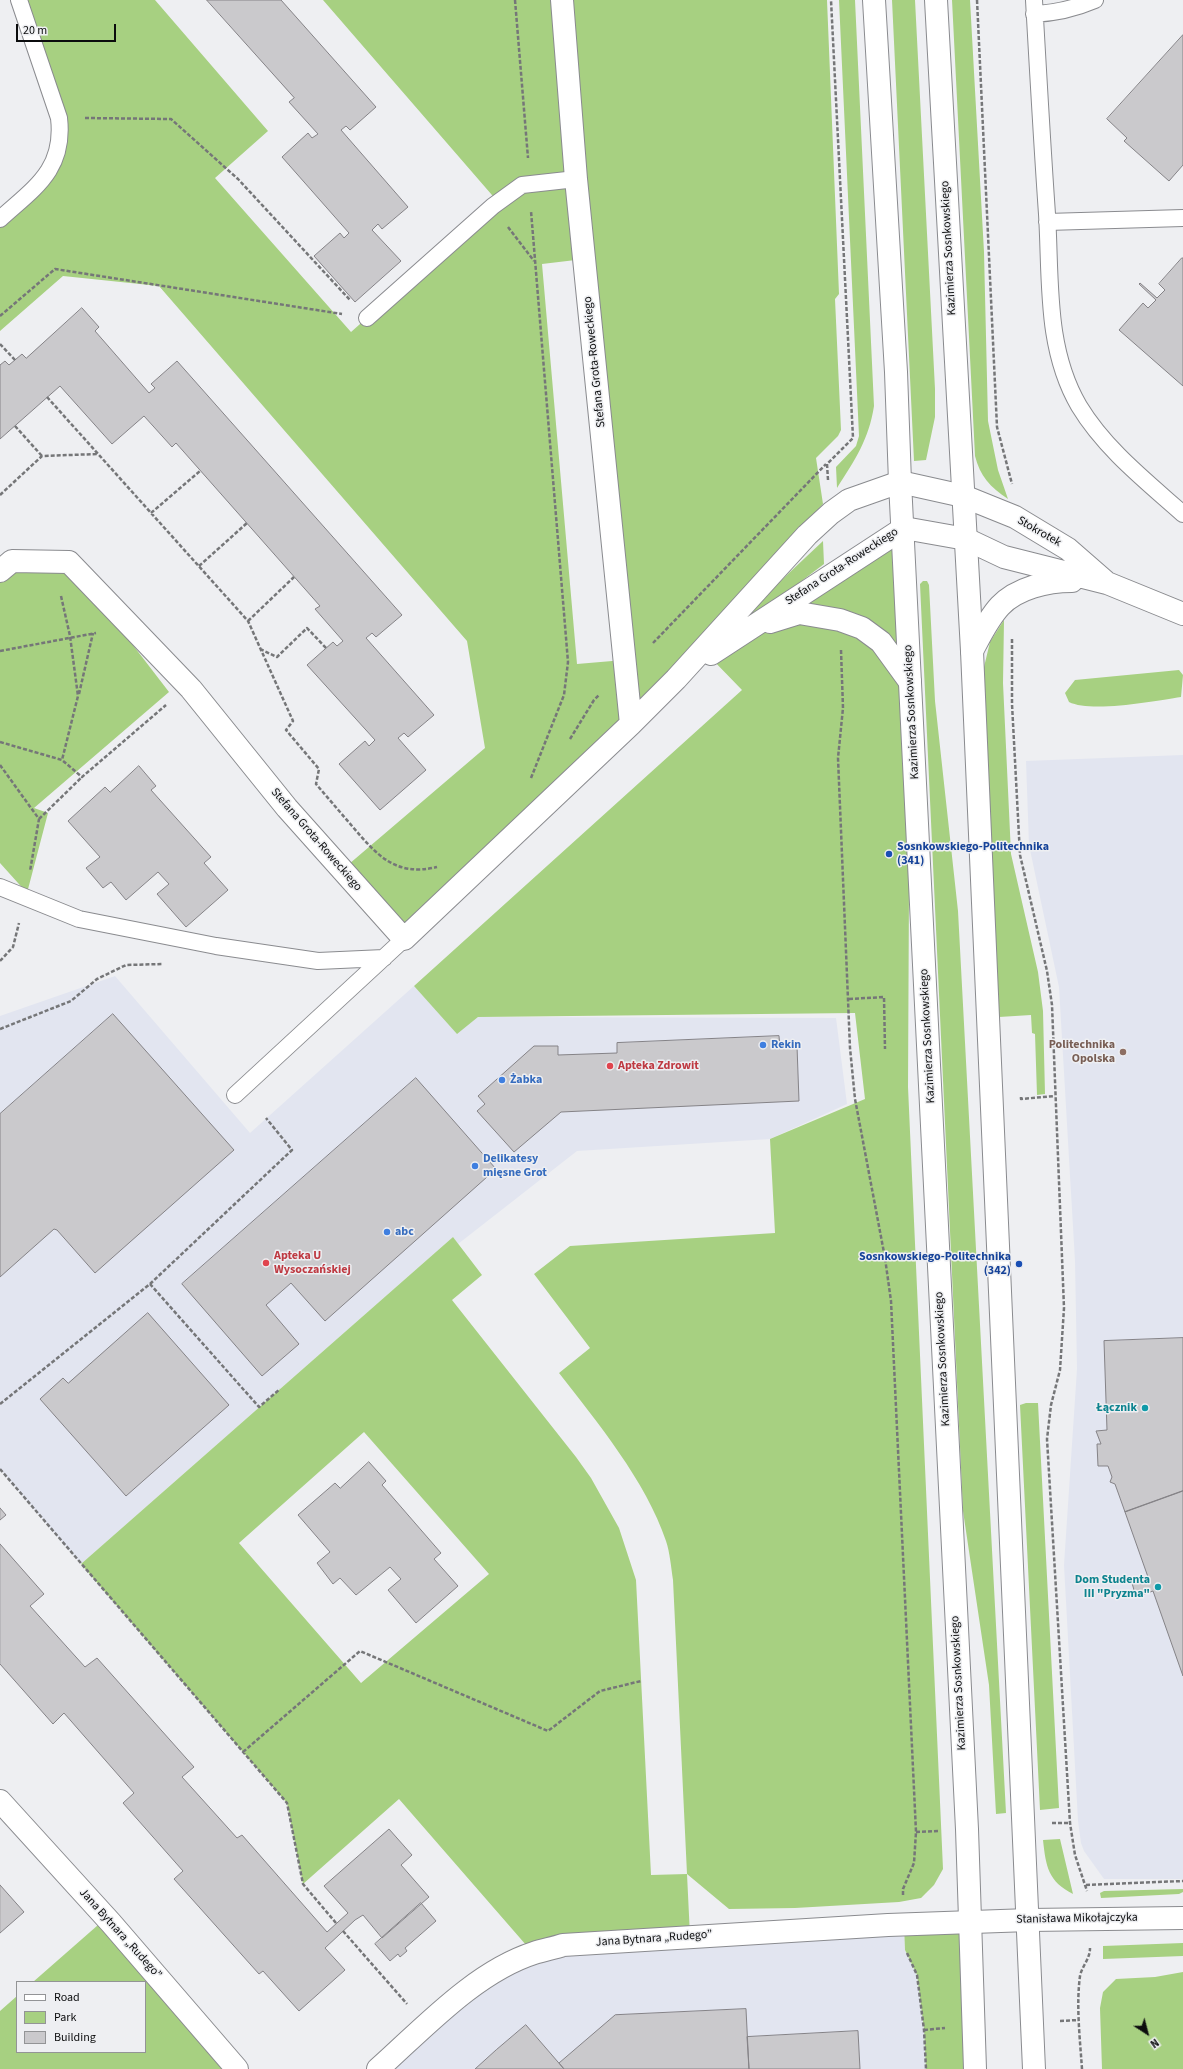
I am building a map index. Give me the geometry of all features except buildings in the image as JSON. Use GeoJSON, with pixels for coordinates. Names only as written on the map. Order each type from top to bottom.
{"type":"FeatureCollection","features":[{"type":"Feature","properties":{"kind":"street","name":"Stefana Grota-Roweckiego"},"geometry":{"type":"LineString","coordinates":[[562,0],[576,179],[631,724]]}},
{"type":"Feature","properties":{"kind":"street","name":"Kazimierza Sosnkowskiego"},"geometry":{"type":"LineString","coordinates":[[874,0],[896,372],[900,482],[904,528],[910,682],[970,1922],[975,2069]]}},
{"type":"Feature","properties":{"kind":"street","name":"Kazimierza Sosnkowskiego"},"geometry":{"type":"LineString","coordinates":[[936,0],[972,651],[1029,1920],[1034,2069]]}},
{"type":"Feature","properties":{"kind":"street","name":"Stefana Grota-Roweckiego"},"geometry":{"type":"LineString","coordinates":[[0,571],[12,561],[69,562],[190,688],[287,808],[404,939],[631,724],[676,679],[807,535],[831,512],[849,500],[900,482]]}},
{"type":"Feature","properties":{"kind":"street"},"geometry":{"type":"LineString","coordinates":[[900,482],[963,496]]}},
{"type":"Feature","properties":{"kind":"street","name":"Stokrotek"},"geometry":{"type":"LineString","coordinates":[[963,496],[1015,517],[1068,548],[1107,583]]}},
{"type":"Feature","properties":{"kind":"street","name":"Stefana Grota-Roweckiego"},"geometry":{"type":"LineString","coordinates":[[676,679],[748,628],[904,528],[966,539]]}},
{"type":"Feature","properties":{"kind":"street","name":"Stokrotek"},"geometry":{"type":"LineString","coordinates":[[966,539],[1004,557],[1107,583],[1183,614]]}},
{"type":"Feature","properties":{"kind":"street","name":"Stokrotek"},"geometry":{"type":"LineString","coordinates":[[972,651],[985,626],[1000,606],[1022,591],[1045,583],[1065,581],[1107,583]]}},
{"type":"Feature","properties":{"kind":"street","name":"Stefana Grota-Roweckiego"},"geometry":{"type":"LineString","coordinates":[[748,628],[799,613],[840,620],[862,628],[881,642],[910,682]]}},
{"type":"Feature","properties":{"kind":"street","name":"Jana Bytnara „Rudego”"},"geometry":{"type":"LineString","coordinates":[[0,1801],[111,1923],[237,2069]]}},
{"type":"Feature","properties":{"kind":"street","name":"Stanisława Mikołajczyka"},"geometry":{"type":"LineString","coordinates":[[970,1922],[1183,1918]]}},
{"type":"Feature","properties":{"kind":"street","name":"Jana Bytnara „Rudego”"},"geometry":{"type":"LineString","coordinates":[[378,2069],[470,1988],[510,1963],[533,1953],[564,1945],[787,1930],[970,1922]]}},
{"type":"Feature","properties":{"kind":"lane"},"geometry":{"type":"LineString","coordinates":[[0,220],[47,176],[59,149],[61,134],[59,118],[19,0]]}},
{"type":"Feature","properties":{"kind":"lane"},"geometry":{"type":"LineString","coordinates":[[1095,0],[1077,8],[1057,13],[1034,7],[1047,222],[1049,297],[1056,344],[1064,375],[1079,405],[1096,431],[1117,454],[1183,514]]}},
{"type":"Feature","properties":{"kind":"lane"},"geometry":{"type":"LineString","coordinates":[[367,318],[493,206],[522,185],[576,179]]}},
{"type":"Feature","properties":{"kind":"lane"},"geometry":{"type":"LineString","coordinates":[[1047,222],[1183,218]]}},
{"type":"Feature","properties":{"kind":"lane"},"geometry":{"type":"LineString","coordinates":[[0,887],[79,919],[216,946],[318,961],[384,958]]}},
{"type":"Feature","properties":{"kind":"lane"},"geometry":{"type":"LineString","coordinates":[[235,1095],[404,939]]}},
{"type":"Feature","properties":{"kind":"path"},"geometry":{"type":"LineString","coordinates":[[515,0],[530,184],[534,262],[568,662],[564,695],[528,784]]}},
{"type":"Feature","properties":{"kind":"path"},"geometry":{"type":"LineString","coordinates":[[566,743],[571,738],[594,700],[853,438],[831,0]]}},
{"type":"Feature","properties":{"kind":"path"},"geometry":{"type":"LineString","coordinates":[[977,0],[997,426],[1018,505],[1015,517]]}},
{"type":"Feature","properties":{"kind":"path"},"geometry":{"type":"LineString","coordinates":[[59,118],[171,119],[238,178],[367,318]]}},
{"type":"Feature","properties":{"kind":"path"},"geometry":{"type":"LineString","coordinates":[[493,206],[534,262]]}},
{"type":"Feature","properties":{"kind":"path"},"geometry":{"type":"LineString","coordinates":[[0,316],[55,269],[367,318]]}},
{"type":"Feature","properties":{"kind":"path"},"geometry":{"type":"LineString","coordinates":[[0,344],[15,360]]}},
{"type":"Feature","properties":{"kind":"path"},"geometry":{"type":"LineString","coordinates":[[47,397],[248,621],[293,721],[286,730],[319,769],[316,784],[374,852],[384,860],[397,866],[413,870],[439,866]]}},
{"type":"Feature","properties":{"kind":"path"},"geometry":{"type":"LineString","coordinates":[[15,426],[42,456]]}},
{"type":"Feature","properties":{"kind":"path"},"geometry":{"type":"LineString","coordinates":[[0,495],[42,456],[98,454]]}},
{"type":"Feature","properties":{"kind":"path"},"geometry":{"type":"LineString","coordinates":[[827,464],[831,512]]}},
{"type":"Feature","properties":{"kind":"path"},"geometry":{"type":"LineString","coordinates":[[151,513],[200,470]]}},
{"type":"Feature","properties":{"kind":"path"},"geometry":{"type":"LineString","coordinates":[[199,566],[247,523]]}},
{"type":"Feature","properties":{"kind":"path"},"geometry":{"type":"LineString","coordinates":[[53,562],[70,636],[78,696]]}},
{"type":"Feature","properties":{"kind":"path"},"geometry":{"type":"LineString","coordinates":[[248,621],[294,576]]}},
{"type":"Feature","properties":{"kind":"path"},"geometry":{"type":"LineString","coordinates":[[1008,600],[1013,610],[1012,686],[1019,849],[1050,987],[1064,1308],[1060,1370],[1050,1411],[1047,1439],[1070,1823],[1075,1855],[1086,1885],[1088,1898]]}},
{"type":"Feature","properties":{"kind":"path"},"geometry":{"type":"LineString","coordinates":[[840,620],[843,708],[838,758],[855,1099],[885,1258],[891,1301],[916,1832],[914,1864],[903,1889],[903,1903]]}},
{"type":"Feature","properties":{"kind":"path"},"geometry":{"type":"LineString","coordinates":[[260,649],[277,657],[307,628],[326,648]]}},
{"type":"Feature","properties":{"kind":"path"},"geometry":{"type":"LineString","coordinates":[[62,760],[93,633]]}},
{"type":"Feature","properties":{"kind":"path"},"geometry":{"type":"LineString","coordinates":[[30,872],[39,819],[82,777],[168,703]]}},
{"type":"Feature","properties":{"kind":"path"},"geometry":{"type":"LineString","coordinates":[[0,742],[62,760],[82,777]]}},
{"type":"Feature","properties":{"kind":"path"},"geometry":{"type":"LineString","coordinates":[[0,765],[39,819]]}},
{"type":"Feature","properties":{"kind":"path"},"geometry":{"type":"LineString","coordinates":[[531,778],[541,768]]}},
{"type":"Feature","properties":{"kind":"path"},"geometry":{"type":"LineString","coordinates":[[0,961],[13,947],[21,916]]}},
{"type":"Feature","properties":{"kind":"path"},"geometry":{"type":"LineString","coordinates":[[0,1029],[71,1001],[97,979],[126,966],[164,964]]}},
{"type":"Feature","properties":{"kind":"path"},"geometry":{"type":"LineString","coordinates":[[849,999],[884,998],[885,1049]]}},
{"type":"Feature","properties":{"kind":"path"},"geometry":{"type":"LineString","coordinates":[[1021,1099],[1055,1096]]}},
{"type":"Feature","properties":{"kind":"path"},"geometry":{"type":"LineString","coordinates":[[0,1404],[150,1284],[292,1150],[266,1118]]}},
{"type":"Feature","properties":{"kind":"path"},"geometry":{"type":"LineString","coordinates":[[150,1284],[259,1407],[280,1389]]}},
{"type":"Feature","properties":{"kind":"path"},"geometry":{"type":"LineString","coordinates":[[0,1469],[287,1804],[303,1884],[336,1923]]}},
{"type":"Feature","properties":{"kind":"path"},"geometry":{"type":"LineString","coordinates":[[243,1752],[360,1651],[548,1731],[600,1691],[641,1681]]}},
{"type":"Feature","properties":{"kind":"path"},"geometry":{"type":"LineString","coordinates":[[1048,1824],[1070,1823]]}},
{"type":"Feature","properties":{"kind":"path"},"geometry":{"type":"LineString","coordinates":[[916,1832],[942,1830]]}},
{"type":"Feature","properties":{"kind":"path"},"geometry":{"type":"LineString","coordinates":[[1086,1885],[1183,1882]]}},
{"type":"Feature","properties":{"kind":"path"},"geometry":{"type":"LineString","coordinates":[[343,1931],[426,2026]]}},
{"type":"Feature","properties":{"kind":"path"},"geometry":{"type":"LineString","coordinates":[[1082,2069],[1080,1976],[1090,1955],[1090,1947]]}},
{"type":"Feature","properties":{"kind":"path"},"geometry":{"type":"LineString","coordinates":[[905,1950],[917,1975],[924,2030],[926,2069]]}},
{"type":"Feature","properties":{"kind":"path"},"geometry":{"type":"LineString","coordinates":[[1059,2021],[1080,2020]]}},
{"type":"Feature","properties":{"kind":"path"},"geometry":{"type":"LineString","coordinates":[[924,2030],[952,2028]]}},
{"type":"Feature","properties":{"kind":"shaded area"},"geometry":{"type":"Polygon","coordinates":[[[1183,755],[1183,1879],[1104,1879],[1084,1851],[1081,1843],[1078,1821],[1064,1565],[1077,1369],[1075,1261],[1059,987],[1029,845],[1026,761],[1183,755]]]}},
{"type":"Feature","properties":{"kind":"shaded area"},"geometry":{"type":"Polygon","coordinates":[[[115,976],[250,1133],[414,986],[457,1033],[478,1017],[836,1018],[847,1104],[770,1139],[577,1151],[458,1244],[453,1237],[81,1564],[0,1469],[0,1016],[115,976]]]}},
{"type":"Feature","properties":{"kind":"shaded area"},"geometry":{"type":"Polygon","coordinates":[[[904,1925],[905,1950],[917,1975],[924,2030],[926,2069],[378,2069],[533,1953],[904,1925]]]}},
{"type":"Feature","properties":{"kind":"green space"},"geometry":{"type":"Polygon","coordinates":[[[19,0],[155,0],[268,131],[215,178],[351,332],[498,202],[323,0],[827,0],[839,294],[835,299],[841,430],[838,436],[816,458],[823,504],[747,591],[755,605],[823,541],[824,564],[746,623],[904,528],[910,682],[908,1087],[943,1869],[934,1885],[921,1898],[899,1902],[795,1908],[729,1909],[687,1874],[673,1580],[666,1541],[646,1496],[633,1474],[604,1432],[559,1373],[590,1348],[534,1274],[570,1246],[775,1233],[770,1139],[865,1099],[855,1013],[478,1017],[457,1034],[414,986],[742,690],[709,656],[404,939],[342,870],[485,748],[467,641],[159,286],[63,276],[0,331],[0,219],[47,176],[61,134],[19,0]],[[584,259],[542,264],[577,664],[624,660],[584,259]]]}},
{"type":"Feature","properties":{"kind":"green space"},"geometry":{"type":"Polygon","coordinates":[[[839,0],[855,0],[874,406],[869,429],[865,439],[837,488],[836,467],[856,446],[859,436],[839,0]]]}},
{"type":"Feature","properties":{"kind":"green space"},"geometry":{"type":"Polygon","coordinates":[[[892,0],[915,0],[935,389],[935,417],[926,460],[914,461],[892,0]]]}},
{"type":"Feature","properties":{"kind":"green space"},"geometry":{"type":"Polygon","coordinates":[[[952,0],[970,0],[984,252],[988,421],[998,470],[1008,499],[996,490],[983,475],[975,456],[952,0]]]}},
{"type":"Feature","properties":{"kind":"green space"},"geometry":{"type":"Polygon","coordinates":[[[69,562],[169,692],[34,808],[48,813],[27,893],[0,863],[0,571],[69,562]]]}},
{"type":"Feature","properties":{"kind":"green space"},"geometry":{"type":"Polygon","coordinates":[[[923,581],[927,581],[929,585],[935,701],[958,911],[1006,1813],[996,1814],[989,1685],[963,1511],[920,584],[923,581]]]}},
{"type":"Feature","properties":{"kind":"green space"},"geometry":{"type":"Polygon","coordinates":[[[1004,620],[1003,683],[1011,854],[1038,972],[1043,1011],[1045,1094],[1037,1095],[1035,1034],[1032,1033],[1031,1015],[999,1017],[984,667],[990,642],[1004,620]]]}},
{"type":"Feature","properties":{"kind":"green space"},"geometry":{"type":"Polygon","coordinates":[[[1179,670],[1183,675],[1181,697],[1124,705],[1092,706],[1079,705],[1069,702],[1065,693],[1075,680],[1179,670]]]}},
{"type":"Feature","properties":{"kind":"green space"},"geometry":{"type":"Polygon","coordinates":[[[453,1237],[482,1275],[452,1300],[591,1478],[619,1528],[636,1580],[651,1875],[687,1874],[690,1936],[533,1953],[399,1799],[303,1884],[287,1803],[81,1564],[453,1237]],[[364,1432],[239,1543],[361,1683],[489,1574],[364,1432]]]}},
{"type":"Feature","properties":{"kind":"green space"},"geometry":{"type":"Polygon","coordinates":[[[1026,1403],[1038,1403],[1059,1808],[1040,1810],[1020,1405],[1026,1403]]]}},
{"type":"Feature","properties":{"kind":"green space"},"geometry":{"type":"Polygon","coordinates":[[[1060,1839],[1073,1894],[1058,1884],[1053,1878],[1045,1858],[1043,1840],[1060,1839]]]}},
{"type":"Feature","properties":{"kind":"green space"},"geometry":{"type":"Polygon","coordinates":[[[1183,1889],[1183,1892],[1179,1894],[1101,1898],[1100,1893],[1104,1891],[1183,1889]]]}},
{"type":"Feature","properties":{"kind":"green space"},"geometry":{"type":"Polygon","coordinates":[[[106,1918],[237,2069],[0,2069],[0,2011],[16,1997],[16,2053],[146,2053],[146,1981],[34,1981],[106,1918]]]}},
{"type":"Feature","properties":{"kind":"green space"},"geometry":{"type":"Polygon","coordinates":[[[970,1922],[975,2069],[926,2069],[924,2029],[917,1975],[905,1950],[904,1925],[970,1922]]]}},
{"type":"Feature","properties":{"kind":"green space"},"geometry":{"type":"Polygon","coordinates":[[[1183,1943],[1183,1956],[1103,1959],[1103,1946],[1183,1943]]]}},
{"type":"Feature","properties":{"kind":"green space"},"geometry":{"type":"Polygon","coordinates":[[[1183,1972],[1183,2069],[1102,2069],[1100,2008],[1103,1992],[1116,1979],[1155,1977],[1183,1972]]]}},
{"type":"Feature","properties":{"kind":"place","name":"Sosnkowskiego-Politechnika (341)"},"geometry":{"type":"Point","coordinates":[889,854]}},
{"type":"Feature","properties":{"kind":"place","name":"Rekin"},"geometry":{"type":"Point","coordinates":[763,1045]}},
{"type":"Feature","properties":{"kind":"place","name":"Politechnika Opolska"},"geometry":{"type":"Point","coordinates":[1123,1052]}},
{"type":"Feature","properties":{"kind":"place","name":"Apteka Zdrowit"},"geometry":{"type":"Point","coordinates":[610,1066]}},
{"type":"Feature","properties":{"kind":"place","name":"Żabka"},"geometry":{"type":"Point","coordinates":[502,1080]}},
{"type":"Feature","properties":{"kind":"place","name":"Delikatesy mięsne Grot"},"geometry":{"type":"Point","coordinates":[475,1166]}},
{"type":"Feature","properties":{"kind":"place","name":"abc"},"geometry":{"type":"Point","coordinates":[387,1232]}},
{"type":"Feature","properties":{"kind":"place","name":"Apteka U Wysoczańskiej"},"geometry":{"type":"Point","coordinates":[266,1263]}},
{"type":"Feature","properties":{"kind":"place","name":"Sosnkowskiego-Politechnika (342)"},"geometry":{"type":"Point","coordinates":[1019,1264]}},
{"type":"Feature","properties":{"kind":"place","name":"Łącznik"},"geometry":{"type":"Point","coordinates":[1145,1408]}},
{"type":"Feature","properties":{"kind":"place","name":"Dom Studenta III \"Pryzma\""},"geometry":{"type":"Point","coordinates":[1158,1587]}}]}
